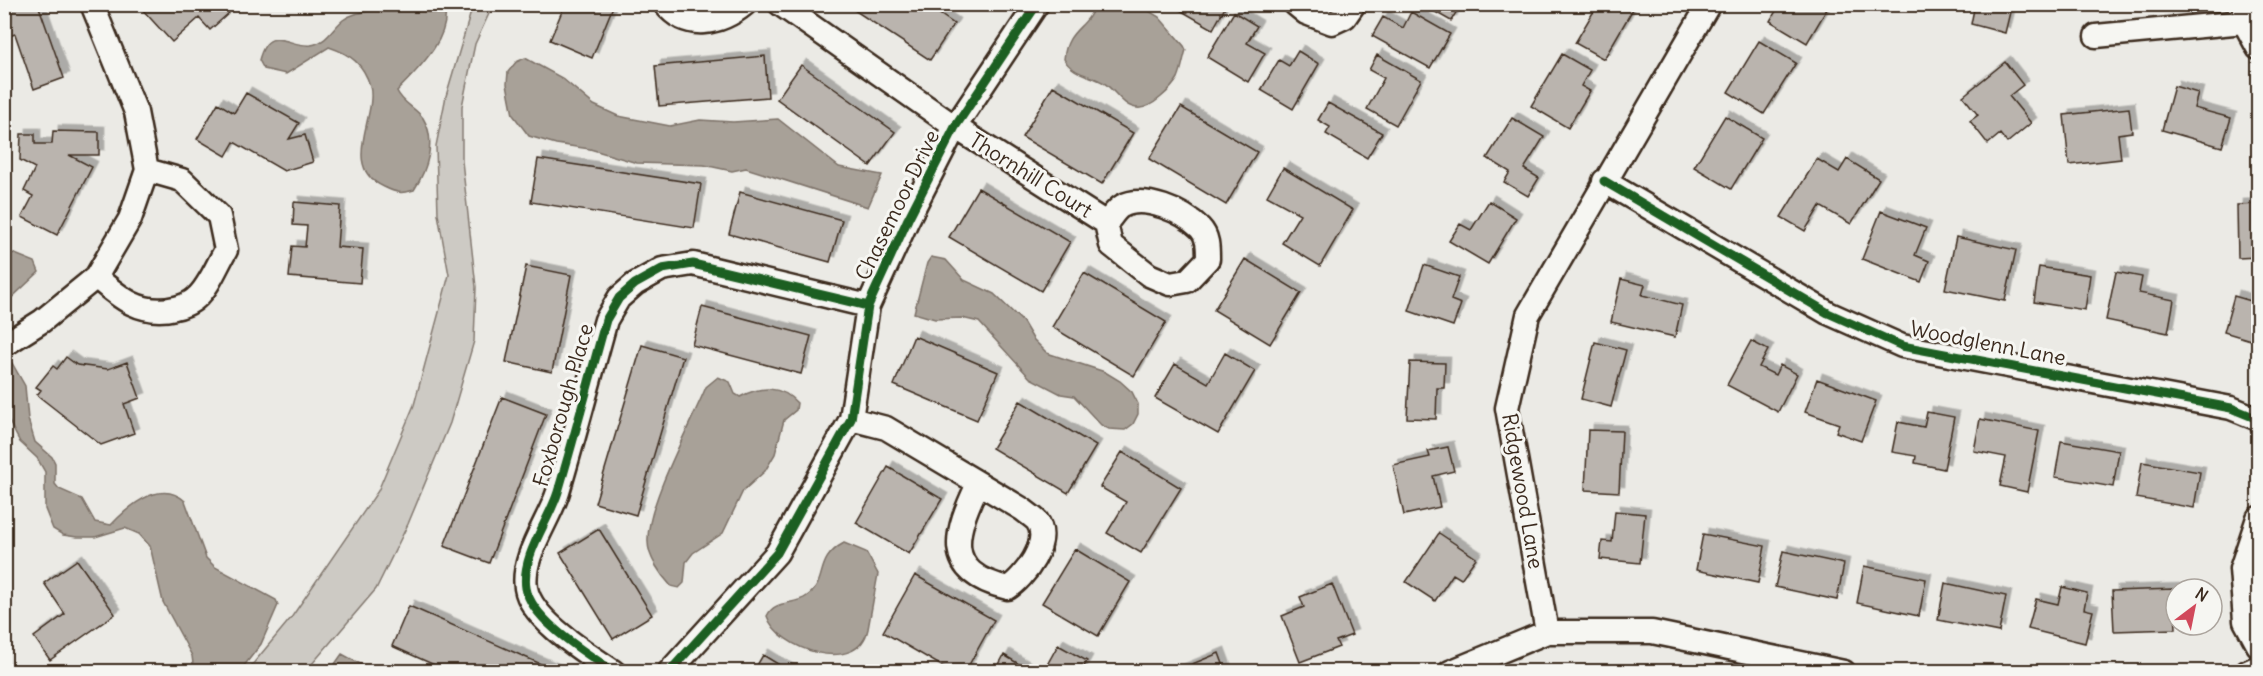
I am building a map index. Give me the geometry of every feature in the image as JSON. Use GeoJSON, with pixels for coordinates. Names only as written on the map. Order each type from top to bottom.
{"type":"FeatureCollection","features":[{"type":"Feature","properties":{"kind":"street"},"geometry":{"type":"LineString","coordinates":[[4,345],[42,321],[96,278],[130,219],[147,170],[136,112],[92,4]]}},
{"type":"Feature","properties":{"kind":"street"},"geometry":{"type":"LineString","coordinates":[[665,4],[675,17],[696,23],[730,17],[745,4]]}},
{"type":"Feature","properties":{"kind":"street","name":"Thornhill Court"},"geometry":{"type":"LineString","coordinates":[[780,4],[955,127],[1106,223],[1111,245],[1149,275],[1170,284],[1187,281],[1208,259],[1208,241],[1201,229],[1177,213],[1152,204],[1130,203],[1120,207],[1106,223]]}},
{"type":"Feature","properties":{"kind":"street","name":"Chasemoor Drive"},"geometry":{"type":"LineString","coordinates":[[669,672],[777,553],[851,419],[868,306],[908,219],[955,127],[1037,4]]}},
{"type":"Feature","properties":{"kind":"street"},"geometry":{"type":"LineString","coordinates":[[1294,4],[1306,13],[1332,23],[1345,17],[1354,4]]}},
{"type":"Feature","properties":{"kind":"street","name":"Ridgewood Lane"},"geometry":{"type":"LineString","coordinates":[[1547,632],[1507,408],[1528,315],[1709,4]]}},
{"type":"Feature","properties":{"kind":"street"},"geometry":{"type":"LineString","coordinates":[[2096,36],[2244,13],[2259,48]]}},
{"type":"Feature","properties":{"kind":"street"},"geometry":{"type":"LineString","coordinates":[[96,278],[124,300],[142,309],[164,310],[181,307],[196,298],[226,250],[219,216],[182,180],[147,170]]}},
{"type":"Feature","properties":{"kind":"street","name":"Woodglenn Lane"},"geometry":{"type":"LineString","coordinates":[[1604,181],[1828,313],[1902,346],[2231,408],[2259,419]]}},
{"type":"Feature","properties":{"kind":"street","name":"Foxborough Place"},"geometry":{"type":"LineString","coordinates":[[614,672],[587,654],[537,612],[526,587],[529,562],[557,495],[606,320],[619,298],[635,284],[662,269],[693,264],[868,306]]}},
{"type":"Feature","properties":{"kind":"street"},"geometry":{"type":"LineString","coordinates":[[851,419],[886,428],[1022,509],[1038,522],[1041,535],[1036,556],[1021,580],[1008,588],[988,584],[969,570],[957,546],[961,520],[978,484]]}},
{"type":"Feature","properties":{"kind":"street"},"geometry":{"type":"LineString","coordinates":[[2259,518],[2241,569],[2245,621],[2259,645]]}},
{"type":"Feature","properties":{"kind":"street"},"geometry":{"type":"LineString","coordinates":[[1450,672],[1547,632],[1652,632],[1844,672]]}},
{"type":"Feature","properties":{"kind":"street"},"geometry":{"type":"LineString","coordinates":[[2247,672],[2259,666]]}},
{"type":"Feature","properties":{"kind":"shaded area"},"geometry":{"type":"Polygon","coordinates":[[[391,5],[444,5],[445,17],[443,29],[431,52],[397,91],[402,99],[423,118],[430,146],[423,174],[414,190],[402,192],[384,187],[371,178],[364,167],[363,140],[371,98],[370,86],[364,72],[355,61],[329,47],[286,74],[264,69],[259,60],[268,42],[274,39],[311,45],[322,41],[349,17],[391,5]]]}},
{"type":"Feature","properties":{"kind":"shaded area"},"geometry":{"type":"Polygon","coordinates":[[[473,5],[493,5],[475,44],[462,106],[462,161],[476,287],[474,341],[450,423],[408,524],[376,589],[306,671],[247,671],[291,618],[378,491],[414,405],[449,275],[438,214],[436,146],[446,96],[473,5]]]}},
{"type":"Feature","properties":{"kind":"shaded area"},"geometry":{"type":"Polygon","coordinates":[[[1095,5],[1139,5],[1159,17],[1184,46],[1186,50],[1178,78],[1166,92],[1148,106],[1137,108],[1127,105],[1104,83],[1072,68],[1064,59],[1069,41],[1095,5]]]}},
{"type":"Feature","properties":{"kind":"shaded area"},"geometry":{"type":"Polygon","coordinates":[[[525,58],[562,78],[594,105],[618,116],[670,126],[700,120],[733,122],[778,119],[839,167],[882,175],[868,207],[746,168],[732,171],[704,165],[637,163],[590,149],[556,144],[529,136],[513,115],[507,84],[508,72],[516,62],[525,58]]]}},
{"type":"Feature","properties":{"kind":"shaded area"},"geometry":{"type":"Polygon","coordinates":[[[5,250],[35,262],[39,272],[5,304],[5,250]]]}},
{"type":"Feature","properties":{"kind":"shaded area"},"geometry":{"type":"Polygon","coordinates":[[[931,257],[946,260],[964,280],[994,294],[1023,322],[1033,339],[1047,353],[1105,372],[1120,381],[1132,392],[1138,404],[1138,414],[1133,424],[1125,430],[1109,429],[1101,425],[1074,396],[1061,394],[1030,378],[979,322],[962,318],[935,319],[914,313],[927,263],[931,257]]]}},
{"type":"Feature","properties":{"kind":"shaded area"},"geometry":{"type":"Polygon","coordinates":[[[12,363],[25,386],[28,419],[35,442],[52,457],[55,463],[55,484],[59,489],[82,499],[95,522],[111,525],[136,503],[155,493],[165,492],[175,495],[185,501],[206,558],[215,567],[276,600],[278,605],[261,644],[240,671],[194,671],[192,656],[163,602],[150,546],[139,534],[125,528],[95,537],[77,537],[63,535],[53,529],[45,509],[45,472],[37,458],[20,442],[6,416],[5,368],[12,363]]]}},
{"type":"Feature","properties":{"kind":"shaded area"},"geometry":{"type":"Polygon","coordinates":[[[718,377],[730,382],[735,394],[740,397],[763,389],[777,390],[797,403],[796,410],[784,420],[775,454],[765,471],[743,491],[723,533],[693,553],[686,562],[684,583],[679,588],[671,586],[653,560],[648,542],[649,526],[671,464],[706,387],[718,377]]]}},
{"type":"Feature","properties":{"kind":"shaded area"},"geometry":{"type":"Polygon","coordinates":[[[844,543],[866,552],[878,574],[868,629],[861,643],[850,652],[835,655],[818,653],[786,639],[774,628],[767,616],[775,607],[802,599],[814,590],[828,556],[844,543]]]}},
{"type":"Feature","properties":{"kind":"shaded area"},"geometry":{"type":"Polygon","coordinates":[[[342,654],[373,671],[330,671],[342,654]]]}},
{"type":"Feature","properties":{"kind":"building"},"geometry":{"type":"Polygon","coordinates":[[[4,4],[38,4],[64,78],[34,89],[15,34],[4,38],[4,4]]]}},
{"type":"Feature","properties":{"kind":"building"},"geometry":{"type":"Polygon","coordinates":[[[144,4],[222,4],[229,13],[210,30],[199,18],[172,42],[141,8],[144,4]]]}},
{"type":"Feature","properties":{"kind":"building"},"geometry":{"type":"Polygon","coordinates":[[[565,4],[614,4],[592,58],[550,40],[565,4]]]}},
{"type":"Feature","properties":{"kind":"building"},"geometry":{"type":"Polygon","coordinates":[[[845,4],[925,4],[954,24],[930,60],[845,4]]]}},
{"type":"Feature","properties":{"kind":"building"},"geometry":{"type":"Polygon","coordinates":[[[1181,4],[1227,4],[1213,29],[1178,9],[1181,4]]]}},
{"type":"Feature","properties":{"kind":"building"},"geometry":{"type":"Polygon","coordinates":[[[1421,4],[1461,4],[1451,21],[1421,4]]]}},
{"type":"Feature","properties":{"kind":"building"},"geometry":{"type":"Polygon","coordinates":[[[1598,4],[1625,4],[1633,9],[1604,59],[1575,43],[1598,4]]]}},
{"type":"Feature","properties":{"kind":"building"},"geometry":{"type":"Polygon","coordinates":[[[1780,4],[1830,4],[1807,43],[1770,21],[1780,4]]]}},
{"type":"Feature","properties":{"kind":"building"},"geometry":{"type":"Polygon","coordinates":[[[1975,4],[2012,4],[2005,33],[1971,24],[1975,4]]]}},
{"type":"Feature","properties":{"kind":"building"},"geometry":{"type":"Polygon","coordinates":[[[1234,12],[1257,26],[1247,43],[1265,53],[1248,82],[1207,57],[1234,12]]]}},
{"type":"Feature","properties":{"kind":"building"},"geometry":{"type":"Polygon","coordinates":[[[1411,12],[1450,34],[1430,68],[1372,36],[1383,17],[1403,28],[1411,12]]]}},
{"type":"Feature","properties":{"kind":"building"},"geometry":{"type":"Polygon","coordinates":[[[1759,41],[1796,63],[1764,114],[1728,92],[1759,41]]]}},
{"type":"Feature","properties":{"kind":"building"},"geometry":{"type":"Polygon","coordinates":[[[1298,51],[1319,64],[1293,109],[1261,90],[1279,60],[1289,66],[1298,51]]]}},
{"type":"Feature","properties":{"kind":"building"},"geometry":{"type":"Polygon","coordinates":[[[1562,54],[1590,70],[1581,86],[1590,91],[1568,128],[1531,106],[1562,54]]]}},
{"type":"Feature","properties":{"kind":"building"},"geometry":{"type":"Polygon","coordinates":[[[1377,55],[1421,80],[1396,125],[1367,109],[1384,78],[1369,70],[1377,55]]]}},
{"type":"Feature","properties":{"kind":"building"},"geometry":{"type":"Polygon","coordinates":[[[765,56],[768,97],[659,106],[655,66],[765,56]]]}},
{"type":"Feature","properties":{"kind":"building"},"geometry":{"type":"Polygon","coordinates":[[[2005,62],[2023,85],[2009,96],[2031,123],[2007,143],[2000,134],[1988,144],[1970,121],[1978,115],[1963,96],[2005,62]]]}},
{"type":"Feature","properties":{"kind":"building"},"geometry":{"type":"Polygon","coordinates":[[[801,65],[895,132],[870,166],[777,99],[801,65]]]}},
{"type":"Feature","properties":{"kind":"building"},"geometry":{"type":"Polygon","coordinates":[[[1053,86],[1133,133],[1102,184],[1022,137],[1053,86]]]}},
{"type":"Feature","properties":{"kind":"building"},"geometry":{"type":"Polygon","coordinates":[[[2174,86],[2198,93],[2194,108],[2231,118],[2222,147],[2162,130],[2174,86]]]}},
{"type":"Feature","properties":{"kind":"building"},"geometry":{"type":"Polygon","coordinates":[[[246,93],[299,123],[289,139],[305,135],[313,162],[284,171],[234,142],[226,156],[197,139],[218,103],[234,113],[246,93]]]}},
{"type":"Feature","properties":{"kind":"building"},"geometry":{"type":"Polygon","coordinates":[[[1328,103],[1382,133],[1367,158],[1326,134],[1330,127],[1318,120],[1328,103]]]}},
{"type":"Feature","properties":{"kind":"building"},"geometry":{"type":"Polygon","coordinates":[[[1181,107],[1257,152],[1226,205],[1149,159],[1181,107]]]}},
{"type":"Feature","properties":{"kind":"building"},"geometry":{"type":"Polygon","coordinates":[[[2129,108],[2132,132],[2118,134],[2121,159],[2069,165],[2064,115],[2129,108]]]}},
{"type":"Feature","properties":{"kind":"building"},"geometry":{"type":"Polygon","coordinates":[[[1725,116],[1762,138],[1731,189],[1694,167],[1725,116]]]}},
{"type":"Feature","properties":{"kind":"building"},"geometry":{"type":"Polygon","coordinates":[[[1512,118],[1544,137],[1524,169],[1539,178],[1528,196],[1504,182],[1510,172],[1487,158],[1512,118]]]}},
{"type":"Feature","properties":{"kind":"building"},"geometry":{"type":"Polygon","coordinates":[[[53,131],[99,132],[99,155],[69,155],[92,167],[57,235],[22,217],[33,196],[24,191],[35,168],[20,160],[21,134],[35,134],[35,144],[52,144],[53,131]]]}},
{"type":"Feature","properties":{"kind":"building"},"geometry":{"type":"Polygon","coordinates":[[[538,159],[701,184],[694,228],[531,202],[538,159]]]}},
{"type":"Feature","properties":{"kind":"building"},"geometry":{"type":"Polygon","coordinates":[[[1817,159],[1839,172],[1847,159],[1879,179],[1851,224],[1820,206],[1805,231],[1781,217],[1817,159]]]}},
{"type":"Feature","properties":{"kind":"building"},"geometry":{"type":"Polygon","coordinates":[[[1283,168],[1353,210],[1320,266],[1282,243],[1300,214],[1267,196],[1283,168]]]}},
{"type":"Feature","properties":{"kind":"building"},"geometry":{"type":"Polygon","coordinates":[[[978,188],[1070,242],[1041,291],[949,237],[978,188]]]}},
{"type":"Feature","properties":{"kind":"building"},"geometry":{"type":"Polygon","coordinates":[[[740,192],[842,220],[830,262],[729,234],[740,192]]]}},
{"type":"Feature","properties":{"kind":"building"},"geometry":{"type":"Polygon","coordinates":[[[1489,201],[1516,218],[1488,264],[1449,241],[1460,224],[1471,230],[1489,201]]]}},
{"type":"Feature","properties":{"kind":"building"},"geometry":{"type":"Polygon","coordinates":[[[294,202],[340,206],[337,247],[363,249],[360,283],[289,277],[292,246],[305,247],[307,226],[293,225],[294,202]]]}},
{"type":"Feature","properties":{"kind":"building"},"geometry":{"type":"Polygon","coordinates":[[[2258,204],[2258,257],[2238,258],[2237,205],[2258,204]]]}},
{"type":"Feature","properties":{"kind":"building"},"geometry":{"type":"Polygon","coordinates":[[[1881,211],[1926,228],[1915,255],[1929,261],[1921,282],[1862,259],[1881,211]]]}},
{"type":"Feature","properties":{"kind":"building"},"geometry":{"type":"Polygon","coordinates":[[[1956,237],[2016,250],[2005,301],[1945,289],[1956,237]]]}},
{"type":"Feature","properties":{"kind":"building"},"geometry":{"type":"Polygon","coordinates":[[[1245,259],[1301,293],[1270,344],[1214,310],[1245,259]]]}},
{"type":"Feature","properties":{"kind":"building"},"geometry":{"type":"Polygon","coordinates":[[[1424,265],[1459,277],[1451,300],[1461,304],[1453,326],[1409,311],[1424,265]]]}},
{"type":"Feature","properties":{"kind":"building"},"geometry":{"type":"Polygon","coordinates":[[[526,266],[571,275],[552,372],[506,362],[526,266]]]}},
{"type":"Feature","properties":{"kind":"building"},"geometry":{"type":"Polygon","coordinates":[[[2039,267],[2090,275],[2085,310],[2034,302],[2039,267]]]}},
{"type":"Feature","properties":{"kind":"building"},"geometry":{"type":"Polygon","coordinates":[[[2116,272],[2142,277],[2139,293],[2174,300],[2168,333],[2106,320],[2116,272]]]}},
{"type":"Feature","properties":{"kind":"building"},"geometry":{"type":"Polygon","coordinates":[[[1084,273],[1166,322],[1134,376],[1052,327],[1084,273]]]}},
{"type":"Feature","properties":{"kind":"building"},"geometry":{"type":"Polygon","coordinates":[[[1621,279],[1645,285],[1642,295],[1682,305],[1675,337],[1611,322],[1621,279]]]}},
{"type":"Feature","properties":{"kind":"building"},"geometry":{"type":"Polygon","coordinates":[[[2234,296],[2258,303],[2258,352],[2251,350],[2254,341],[2224,332],[2234,296]]]}},
{"type":"Feature","properties":{"kind":"building"},"geometry":{"type":"Polygon","coordinates":[[[702,307],[811,336],[801,374],[692,345],[702,307]]]}},
{"type":"Feature","properties":{"kind":"building"},"geometry":{"type":"Polygon","coordinates":[[[914,336],[998,372],[977,420],[894,385],[914,336]]]}},
{"type":"Feature","properties":{"kind":"building"},"geometry":{"type":"Polygon","coordinates":[[[1751,341],[1768,350],[1759,367],[1775,375],[1780,365],[1797,374],[1778,412],[1727,385],[1751,341]]]}},
{"type":"Feature","properties":{"kind":"building"},"geometry":{"type":"Polygon","coordinates":[[[1595,342],[1626,350],[1611,407],[1581,399],[1595,342]]]}},
{"type":"Feature","properties":{"kind":"building"},"geometry":{"type":"Polygon","coordinates":[[[642,345],[683,357],[636,515],[595,503],[642,345]]]}},
{"type":"Feature","properties":{"kind":"building"},"geometry":{"type":"Polygon","coordinates":[[[1225,353],[1255,371],[1218,434],[1155,398],[1175,364],[1208,383],[1225,353]]]}},
{"type":"Feature","properties":{"kind":"building"},"geometry":{"type":"Polygon","coordinates":[[[66,357],[77,365],[108,369],[127,362],[140,398],[124,404],[134,433],[101,445],[37,395],[41,390],[36,387],[53,366],[57,369],[66,357]]]}},
{"type":"Feature","properties":{"kind":"building"},"geometry":{"type":"Polygon","coordinates":[[[1410,362],[1445,363],[1444,388],[1437,388],[1436,419],[1407,418],[1410,362]]]}},
{"type":"Feature","properties":{"kind":"building"},"geometry":{"type":"Polygon","coordinates":[[[1817,379],[1876,401],[1861,441],[1836,432],[1839,424],[1805,412],[1817,379]]]}},
{"type":"Feature","properties":{"kind":"building"},"geometry":{"type":"Polygon","coordinates":[[[502,397],[546,414],[489,563],[444,546],[502,397]]]}},
{"type":"Feature","properties":{"kind":"building"},"geometry":{"type":"Polygon","coordinates":[[[1020,401],[1096,446],[1068,493],[992,448],[1020,401]]]}},
{"type":"Feature","properties":{"kind":"building"},"geometry":{"type":"Polygon","coordinates":[[[1927,412],[1954,417],[1944,469],[1915,463],[1916,456],[1892,452],[1898,422],[1924,427],[1927,412]]]}},
{"type":"Feature","properties":{"kind":"building"},"geometry":{"type":"Polygon","coordinates":[[[1980,419],[2039,431],[2027,492],[2000,486],[2006,457],[1974,451],[1980,419]]]}},
{"type":"Feature","properties":{"kind":"building"},"geometry":{"type":"Polygon","coordinates":[[[1588,430],[1622,431],[1619,492],[1585,490],[1588,430]]]}},
{"type":"Feature","properties":{"kind":"building"},"geometry":{"type":"Polygon","coordinates":[[[2061,441],[2119,451],[2113,487],[2055,477],[2061,441]]]}},
{"type":"Feature","properties":{"kind":"building"},"geometry":{"type":"Polygon","coordinates":[[[1448,447],[1454,471],[1433,476],[1440,507],[1404,515],[1393,465],[1430,457],[1428,451],[1448,447]]]}},
{"type":"Feature","properties":{"kind":"building"},"geometry":{"type":"Polygon","coordinates":[[[1122,452],[1181,488],[1141,553],[1107,533],[1126,502],[1100,487],[1122,452]]]}},
{"type":"Feature","properties":{"kind":"building"},"geometry":{"type":"Polygon","coordinates":[[[2142,462],[2200,472],[2194,508],[2136,498],[2142,462]]]}},
{"type":"Feature","properties":{"kind":"building"},"geometry":{"type":"Polygon","coordinates":[[[888,467],[942,499],[909,554],[856,523],[888,467]]]}},
{"type":"Feature","properties":{"kind":"building"},"geometry":{"type":"Polygon","coordinates":[[[1615,511],[1645,514],[1640,563],[1600,559],[1602,541],[1612,542],[1615,511]]]}},
{"type":"Feature","properties":{"kind":"building"},"geometry":{"type":"Polygon","coordinates":[[[599,529],[652,615],[613,639],[560,553],[599,529]]]}},
{"type":"Feature","properties":{"kind":"building"},"geometry":{"type":"Polygon","coordinates":[[[1439,533],[1476,558],[1461,579],[1453,574],[1435,601],[1406,582],[1439,533]]]}},
{"type":"Feature","properties":{"kind":"building"},"geometry":{"type":"Polygon","coordinates":[[[1703,534],[1765,546],[1758,583],[1696,570],[1703,534]]]}},
{"type":"Feature","properties":{"kind":"building"},"geometry":{"type":"Polygon","coordinates":[[[1075,549],[1130,582],[1098,636],[1042,603],[1075,549]]]}},
{"type":"Feature","properties":{"kind":"building"},"geometry":{"type":"Polygon","coordinates":[[[1783,551],[1844,564],[1837,600],[1775,587],[1783,551]]]}},
{"type":"Feature","properties":{"kind":"building"},"geometry":{"type":"Polygon","coordinates":[[[77,560],[115,614],[50,660],[34,637],[65,614],[44,583],[77,560]]]}},
{"type":"Feature","properties":{"kind":"building"},"geometry":{"type":"Polygon","coordinates":[[[1864,566],[1926,579],[1919,616],[1857,603],[1864,566]]]}},
{"type":"Feature","properties":{"kind":"building"},"geometry":{"type":"Polygon","coordinates":[[[915,575],[994,620],[965,672],[952,672],[883,632],[915,575]]]}},
{"type":"Feature","properties":{"kind":"building"},"geometry":{"type":"Polygon","coordinates":[[[1945,583],[2006,596],[1999,632],[1938,620],[1945,583]]]}},
{"type":"Feature","properties":{"kind":"building"},"geometry":{"type":"Polygon","coordinates":[[[1332,584],[1352,635],[1336,641],[1339,647],[1300,662],[1282,616],[1304,607],[1300,597],[1332,584]]]}},
{"type":"Feature","properties":{"kind":"building"},"geometry":{"type":"Polygon","coordinates":[[[2062,587],[2087,593],[2084,609],[2093,611],[2085,643],[2028,629],[2036,599],[2058,604],[2062,587]]]}},
{"type":"Feature","properties":{"kind":"building"},"geometry":{"type":"Polygon","coordinates":[[[2164,589],[2164,629],[2114,631],[2112,591],[2164,589]]]}},
{"type":"Feature","properties":{"kind":"building"},"geometry":{"type":"Polygon","coordinates":[[[409,606],[559,672],[450,672],[392,646],[409,606]]]}},
{"type":"Feature","properties":{"kind":"building"},"geometry":{"type":"Polygon","coordinates":[[[1058,645],[1087,661],[1081,672],[1043,672],[1058,645]]]}},
{"type":"Feature","properties":{"kind":"building"},"geometry":{"type":"Polygon","coordinates":[[[1219,653],[1226,672],[1173,672],[1219,653]]]}},
{"type":"Feature","properties":{"kind":"building"},"geometry":{"type":"Polygon","coordinates":[[[763,655],[791,672],[753,672],[763,655]]]}},
{"type":"Feature","properties":{"kind":"building"},"geometry":{"type":"Polygon","coordinates":[[[1004,655],[1032,672],[995,672],[1004,655]]]}},
{"type":"Feature","properties":{"kind":"cycle path"},"geometry":{"type":"LineString","coordinates":[[669,672],[777,553],[851,419],[868,306],[908,219],[955,127],[1037,4]]}},
{"type":"Feature","properties":{"kind":"cycle path"},"geometry":{"type":"LineString","coordinates":[[1604,181],[1828,313],[1902,346],[2231,408],[2258,419]]}},
{"type":"Feature","properties":{"kind":"cycle path"},"geometry":{"type":"LineString","coordinates":[[614,672],[549,624],[530,600],[526,588],[526,576],[532,551],[558,492],[606,320],[619,298],[635,284],[662,269],[693,264],[868,306]]}}]}
